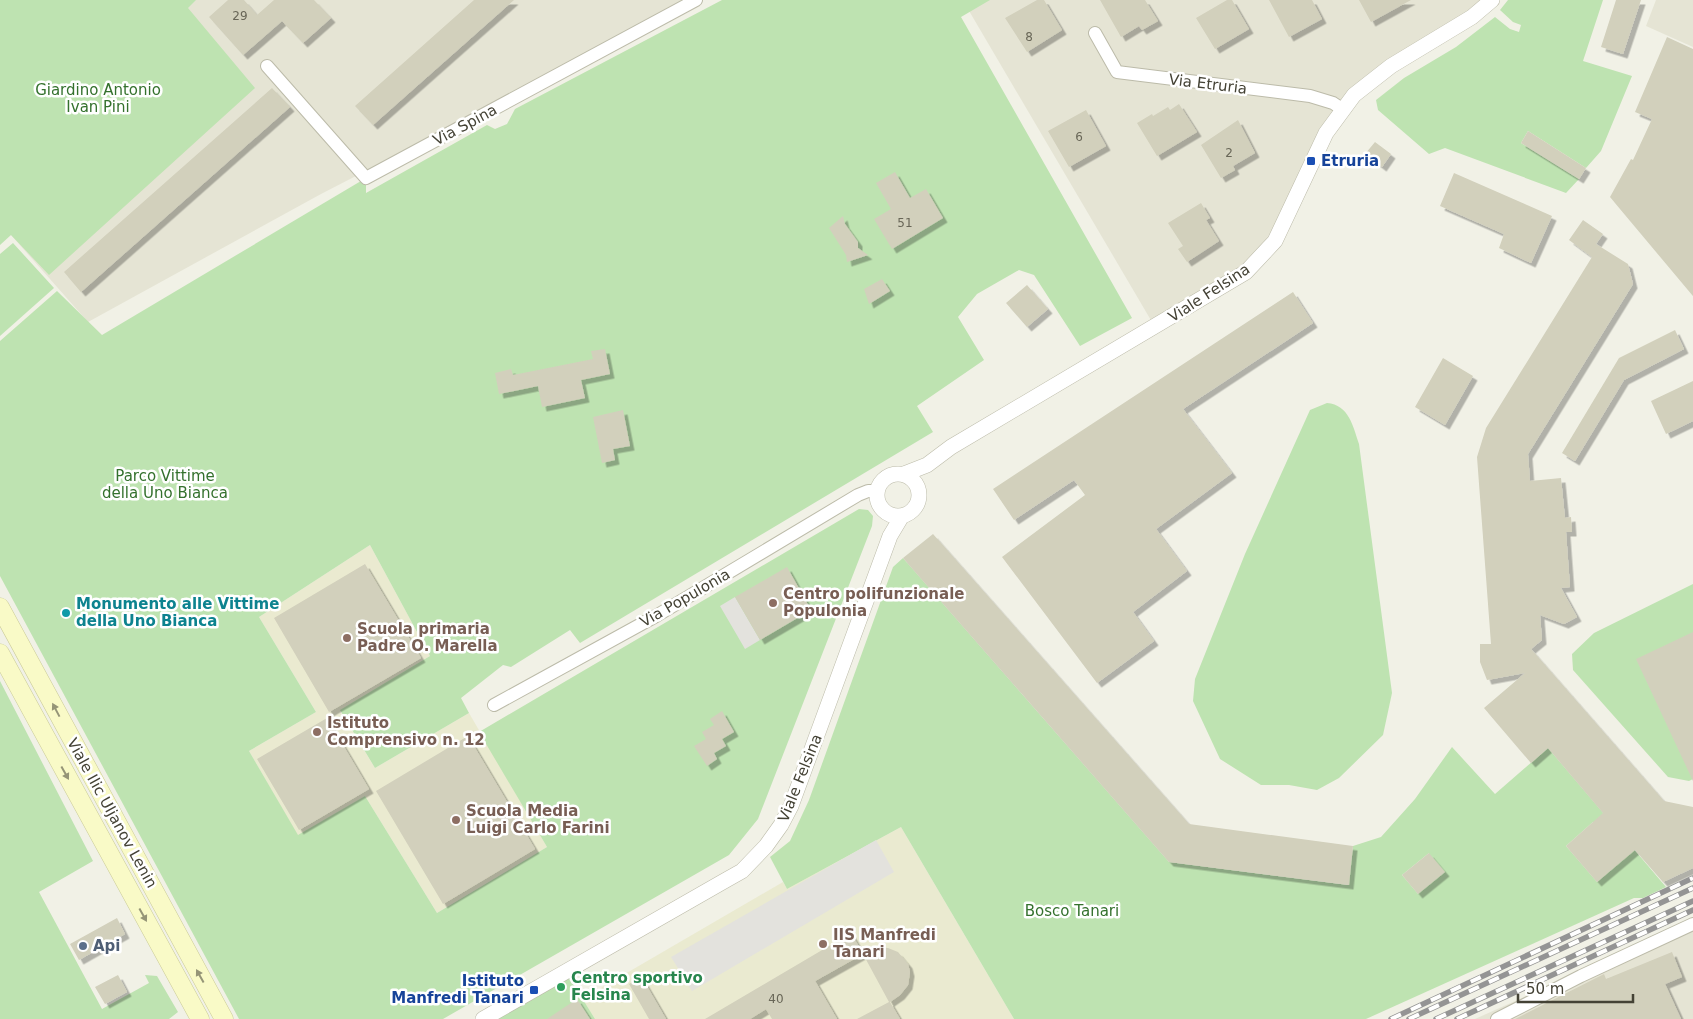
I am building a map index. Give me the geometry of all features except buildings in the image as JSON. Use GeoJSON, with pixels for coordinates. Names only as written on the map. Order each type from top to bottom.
{"type":"FeatureCollection","features":[{"type":"Feature","properties":{"kind":"main road","name":"Viale Ilic Uljanov Lenin"},"geometry":{"type":"LineString","coordinates":[[0,607],[224,1019]]}},
{"type":"Feature","properties":{"kind":"main road","name":"Viale Ilic Uljanov Lenin"},"geometry":{"type":"LineString","coordinates":[[0,653],[200,1019]]}},
{"type":"Feature","properties":{"kind":"street","name":"Via Spina"},"geometry":{"type":"LineString","coordinates":[[267,66],[366,178],[696,0]]}},
{"type":"Feature","properties":{"kind":"street","name":"Viale Felsina"},"geometry":{"type":"LineString","coordinates":[[876,491],[883,478],[890,474],[904,474],[927,465],[951,447],[1246,272],[1265,253],[1283,227],[1311,161],[1342,109],[1366,85],[1383,72],[1472,17],[1492,0]]}},
{"type":"Feature","properties":{"kind":"street","name":"Via Etruria"},"geometry":{"type":"LineString","coordinates":[[1095,33],[1117,72],[1310,96],[1333,103],[1342,109]]}},
{"type":"Feature","properties":{"kind":"street","name":"Viale Felsina"},"geometry":{"type":"LineString","coordinates":[[484,1019],[742,871],[766,846],[781,825],[800,784],[890,536],[895,515],[908,514],[917,504],[919,490],[916,484],[927,465]]}},
{"type":"Feature","properties":{"kind":"street"},"geometry":{"type":"LineString","coordinates":[[904,474],[916,484]]}},
{"type":"Feature","properties":{"kind":"street","name":"Via Populonia"},"geometry":{"type":"LineString","coordinates":[[494,705],[656,616],[858,495],[868,491],[876,491]]}},
{"type":"Feature","properties":{"kind":"street"},"geometry":{"type":"LineString","coordinates":[[876,491],[878,504],[895,515]]}},
{"type":"Feature","properties":{"kind":"street"},"geometry":{"type":"LineString","coordinates":[[1497,1019],[1581,976],[1693,924]]}},
{"type":"Feature","properties":{"kind":"shaded area"},"geometry":{"type":"Polygon","coordinates":[[[0,0],[697,0],[321,194],[88,322],[11,235],[0,0]]]}},
{"type":"Feature","properties":{"kind":"shaded area"},"geometry":{"type":"Polygon","coordinates":[[[973,0],[1485,0],[1343,99],[1269,235],[1243,269],[1152,322],[965,4],[973,0]]]}},
{"type":"Feature","properties":{"kind":"shaded area"},"geometry":{"type":"Polygon","coordinates":[[[1656,0],[1693,0],[1693,47],[1646,26],[1656,0]]]}},
{"type":"Feature","properties":{"kind":"shaded area","name":"Istituto Comprensivo n. 12"},"geometry":{"type":"Polygon","coordinates":[[[370,545],[430,656],[340,711],[375,768],[469,713],[547,847],[437,913],[365,796],[298,836],[249,751],[316,712],[259,617],[370,545]]]}},
{"type":"Feature","properties":{"kind":"shaded area"},"geometry":{"type":"Polygon","coordinates":[[[735,597],[760,640],[745,649],[720,606],[735,597]]]}},
{"type":"Feature","properties":{"kind":"shaded area","name":"IIS Manfredi Tanari"},"geometry":{"type":"Polygon","coordinates":[[[901,827],[1014,1019],[595,1019],[582,999],[783,882],[787,889],[901,827]]]}},
{"type":"Feature","properties":{"kind":"shaded area"},"geometry":{"type":"Polygon","coordinates":[[[876,840],[894,872],[692,991],[671,957],[876,840]]]}},
{"type":"Feature","properties":{"kind":"shaded area"},"geometry":{"type":"Polygon","coordinates":[[[1693,919],[1693,1019],[1475,1019],[1524,997],[1693,919]]]}},
{"type":"Feature","properties":{"kind":"green space","name":"Giardino Antonio Ivan Pini"},"geometry":{"type":"Polygon","coordinates":[[[0,0],[196,0],[188,8],[255,88],[49,275],[11,235],[0,245],[0,0]]]}},
{"type":"Feature","properties":{"kind":"green space","name":"Parco Vittime della Uno Bianca"},"geometry":{"type":"Polygon","coordinates":[[[722,0],[990,0],[961,17],[1132,318],[1080,346],[1034,275],[1019,270],[977,294],[958,317],[984,360],[917,406],[933,432],[580,643],[570,630],[511,667],[503,665],[461,698],[469,713],[375,768],[340,710],[430,656],[370,545],[259,617],[316,712],[249,751],[298,835],[365,796],[437,913],[547,847],[479,732],[859,509],[868,510],[873,516],[872,526],[758,819],[729,855],[443,1019],[239,1019],[0,576],[0,341],[57,291],[102,335],[366,178],[366,193],[487,125],[495,129],[507,124],[515,109],[722,0]]]}},
{"type":"Feature","properties":{"kind":"green space"},"geometry":{"type":"Polygon","coordinates":[[[1508,0],[1603,0],[1583,61],[1632,76],[1601,151],[1586,168],[1528,131],[1521,143],[1579,179],[1566,193],[1445,148],[1429,154],[1378,110],[1376,100],[1404,78],[1456,47],[1495,17],[1510,29],[1519,32],[1521,25],[1513,22],[1500,10],[1508,0]]]}},
{"type":"Feature","properties":{"kind":"green space"},"geometry":{"type":"Polygon","coordinates":[[[13,243],[54,288],[0,336],[0,254],[13,243]]]}},
{"type":"Feature","properties":{"kind":"green space"},"geometry":{"type":"Polygon","coordinates":[[[1327,403],[1345,412],[1352,424],[1359,444],[1392,693],[1383,735],[1339,778],[1317,790],[1289,785],[1261,785],[1220,759],[1193,701],[1195,679],[1245,554],[1310,410],[1327,403]]]}},
{"type":"Feature","properties":{"kind":"green space","name":"Bosco Tanari"},"geometry":{"type":"Polygon","coordinates":[[[903,558],[1169,862],[1348,885],[1353,846],[1381,837],[1415,799],[1452,747],[1495,794],[1548,748],[1666,887],[1643,898],[1634,898],[1366,1019],[1014,1019],[901,827],[787,889],[770,857],[790,841],[809,800],[893,567],[903,558]],[[1593,822],[1566,846],[1597,882],[1624,858],[1593,822]],[[1429,853],[1402,875],[1418,894],[1429,853]]]}},
{"type":"Feature","properties":{"kind":"green space"},"geometry":{"type":"Polygon","coordinates":[[[1693,584],[1693,779],[1689,781],[1668,777],[1573,670],[1572,654],[1594,633],[1693,584]]]}},
{"type":"Feature","properties":{"kind":"green space"},"geometry":{"type":"Polygon","coordinates":[[[0,681],[93,861],[39,892],[102,1009],[149,983],[145,975],[157,976],[178,1012],[169,1019],[0,1019],[0,681]]]}},
{"type":"Feature","properties":{"kind":"green space","name":"Centro sportivo Felsina"},"geometry":{"type":"Polygon","coordinates":[[[567,974],[595,1019],[492,1019],[567,974]]]}},
{"type":"Feature","properties":{"kind":"railway"},"geometry":{"type":"LineString","coordinates":[[1391,1019],[1693,878]]}},
{"type":"Feature","properties":{"kind":"railway"},"geometry":{"type":"LineString","coordinates":[[1409,1019],[1693,888]]}},
{"type":"Feature","properties":{"kind":"railway"},"geometry":{"type":"LineString","coordinates":[[1436,1019],[1693,901]]}},
{"type":"Feature","properties":{"kind":"railway"},"geometry":{"type":"LineString","coordinates":[[1457,1019],[1693,910]]}},
{"type":"Feature","properties":{"kind":"place","name":"Etruria"},"geometry":{"type":"Point","coordinates":[1311,161]}},
{"type":"Feature","properties":{"kind":"place","name":"Centro polifunzionale Populonia"},"geometry":{"type":"Point","coordinates":[773,603]}},
{"type":"Feature","properties":{"kind":"place","name":"Monumento alle Vittime della Uno Bianca"},"geometry":{"type":"Point","coordinates":[66,613]}},
{"type":"Feature","properties":{"kind":"place","name":"Scuola primaria Padre O. Marella"},"geometry":{"type":"Point","coordinates":[347,638]}},
{"type":"Feature","properties":{"kind":"place","name":"Istituto Comprensivo n. 12"},"geometry":{"type":"Point","coordinates":[317,732]}},
{"type":"Feature","properties":{"kind":"place","name":"Scuola Media Luigi Carlo Farini"},"geometry":{"type":"Point","coordinates":[456,820]}},
{"type":"Feature","properties":{"kind":"place","name":"IIS Manfredi Tanari"},"geometry":{"type":"Point","coordinates":[823,944]}},
{"type":"Feature","properties":{"kind":"place","name":"Api"},"geometry":{"type":"Point","coordinates":[83,946]}},
{"type":"Feature","properties":{"kind":"place","name":"Centro sportivo Felsina"},"geometry":{"type":"Point","coordinates":[561,987]}},
{"type":"Feature","properties":{"kind":"place","name":"Istituto Manfredi Tanari"},"geometry":{"type":"Point","coordinates":[534,990]}}]}
